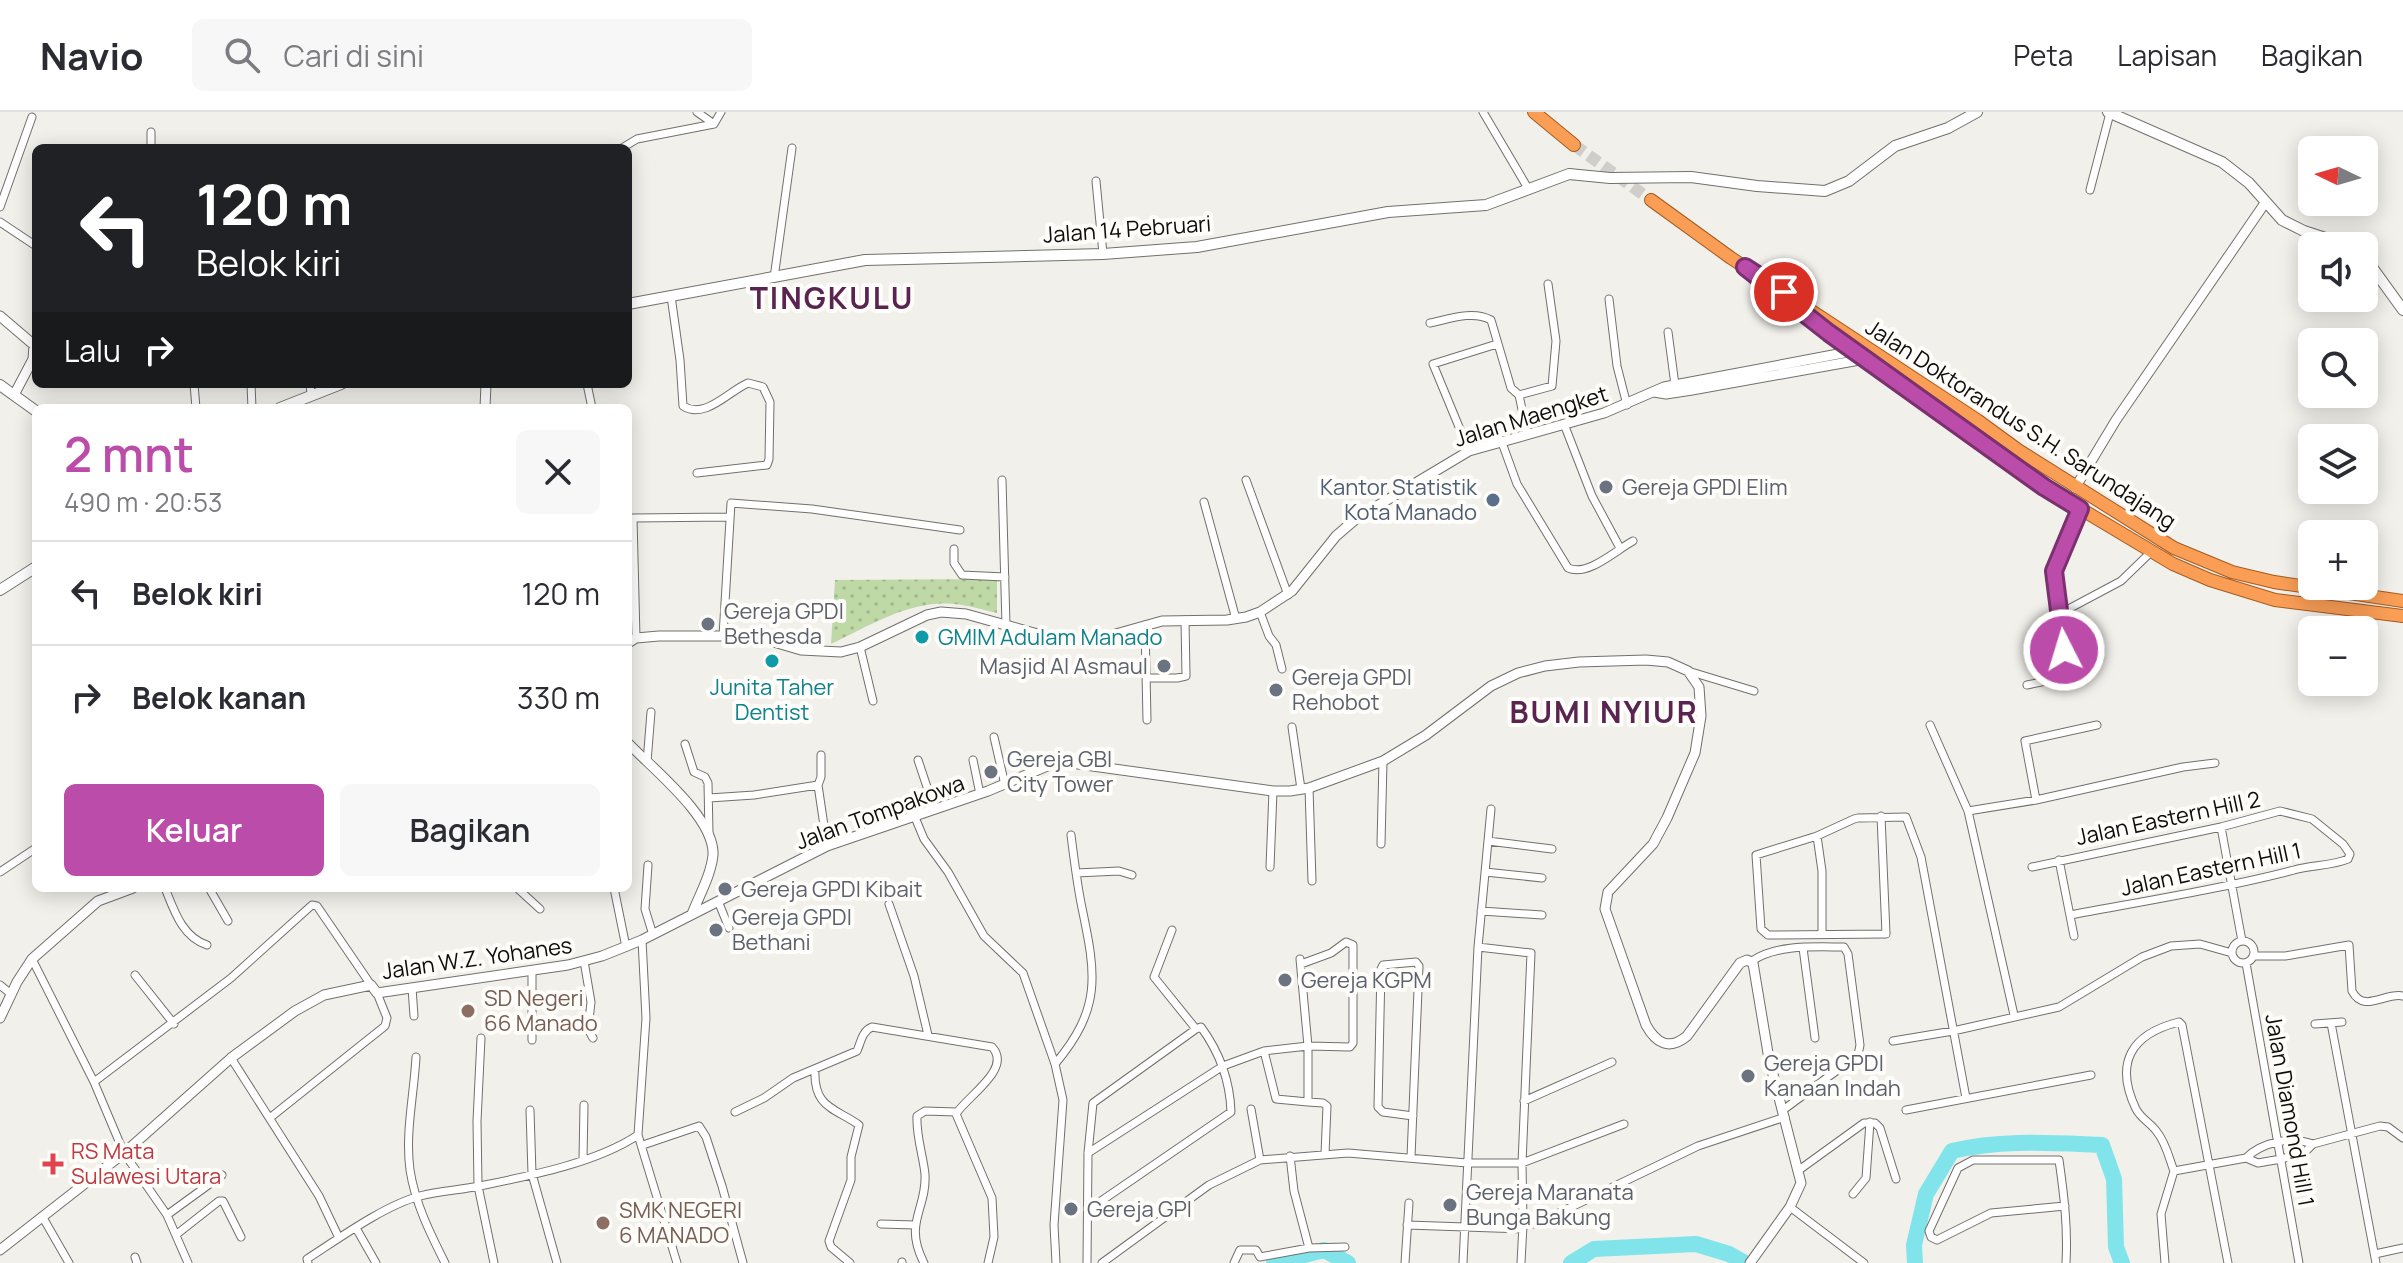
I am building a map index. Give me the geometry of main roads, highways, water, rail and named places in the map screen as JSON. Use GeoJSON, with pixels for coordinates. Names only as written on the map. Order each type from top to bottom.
{"type":"FeatureCollection","features":[{"type":"Feature","properties":{"kind":"highway"},"geometry":{"type":"LineString","coordinates":[[1534,112],[1574,145]]}},
{"type":"Feature","properties":{"kind":"highway","name":"Jalan Doktorandus S.H. Sarundajang"},"geometry":{"type":"LineString","coordinates":[[1651,200],[1914,385],[2148,534],[2205,562],[2298,586]]}},
{"type":"Feature","properties":{"kind":"highway"},"geometry":{"type":"LineString","coordinates":[[1745,267],[1865,359],[1914,385],[2044,487],[2151,552],[2239,591],[2314,607],[2403,616]]}},
{"type":"Feature","properties":{"kind":"highway","name":"Jalan Doktorandus S.H. Sarundajang"},"geometry":{"type":"LineString","coordinates":[[2378,598],[2403,601]]}},
{"type":"Feature","properties":{"kind":"highway"},"geometry":{"type":"LineString","coordinates":[[2314,607],[2315,600]]}},
{"type":"Feature","properties":{"kind":"main road","name":"Jalan 14 Pebruari"},"geometry":{"type":"LineString","coordinates":[[632,303],[865,260],[1103,254],[1197,247],[1388,212],[1496,203],[1569,174],[1628,178],[1681,177],[1757,186],[1831,190],[1867,169],[1895,146],[1948,128],[1977,112]]}},
{"type":"Feature","properties":{"kind":"main road"},"geometry":{"type":"LineString","coordinates":[[2109,112],[2231,167],[2290,225],[2310,232]]}},
{"type":"Feature","properties":{"kind":"main road"},"geometry":{"type":"LineString","coordinates":[[2378,275],[2403,310]]}},
{"type":"Feature","properties":{"kind":"main road"},"geometry":{"type":"LineString","coordinates":[[0,385],[32,408]]}},
{"type":"Feature","properties":{"kind":"main road"},"geometry":{"type":"LineString","coordinates":[[295,404],[311,389]]}},
{"type":"Feature","properties":{"kind":"main road"},"geometry":{"type":"LineString","coordinates":[[0,590],[32,570]]}},
{"type":"Feature","properties":{"kind":"waterway"},"geometry":{"type":"LineString","coordinates":[[1915,1263],[1914,1245],[1926,1194],[1952,1151],[2027,1143],[2102,1145],[2114,1179],[2116,1247],[2122,1263]]}},
{"type":"Feature","properties":{"kind":"waterway"},"geometry":{"type":"LineString","coordinates":[[1571,1263],[1594,1249],[1696,1244],[1729,1254],[1745,1263]]}},
{"type":"Feature","properties":{"kind":"waterway"},"geometry":{"type":"LineString","coordinates":[[1274,1263],[1324,1250],[1348,1263]]}},
{"type":"Feature","properties":{"kind":"tunnel"},"geometry":{"type":"LineString","coordinates":[[1574,145],[1651,200]]}},
{"type":"Feature","properties":{"kind":"place","name":"Gereja GPDI Elim"},"geometry":{"type":"Point","coordinates":[1606,487]}},
{"type":"Feature","properties":{"kind":"place","name":"Kantor Statistik Kota Manado"},"geometry":{"type":"Point","coordinates":[1493,500]}},
{"type":"Feature","properties":{"kind":"place","name":"Gereja GPDI Bethesda"},"geometry":{"type":"Point","coordinates":[708,624]}},
{"type":"Feature","properties":{"kind":"place","name":"GMIM Adulam Manado"},"geometry":{"type":"Point","coordinates":[922,637]}},
{"type":"Feature","properties":{"kind":"place","name":"Junita Taher Dentist"},"geometry":{"type":"Point","coordinates":[772,661]}},
{"type":"Feature","properties":{"kind":"place","name":"Masjid Al Asmaul"},"geometry":{"type":"Point","coordinates":[1164,666]}},
{"type":"Feature","properties":{"kind":"place","name":"Gereja GPDI Rehobot"},"geometry":{"type":"Point","coordinates":[1276,690]}},
{"type":"Feature","properties":{"kind":"place","name":"Gereja GBI City Tower"},"geometry":{"type":"Point","coordinates":[991,772]}},
{"type":"Feature","properties":{"kind":"place","name":"Gereja GPDI Kibait"},"geometry":{"type":"Point","coordinates":[725,889]}},
{"type":"Feature","properties":{"kind":"place","name":"Gereja GPDI Bethani"},"geometry":{"type":"Point","coordinates":[716,930]}},
{"type":"Feature","properties":{"kind":"place","name":"Gereja KGPM"},"geometry":{"type":"Point","coordinates":[1285,980]}},
{"type":"Feature","properties":{"kind":"place","name":"SD Negeri 66 Manado"},"geometry":{"type":"Point","coordinates":[468,1011]}},
{"type":"Feature","properties":{"kind":"place","name":"Gereja GPDI Kanaan Indah"},"geometry":{"type":"Point","coordinates":[1748,1076]}},
{"type":"Feature","properties":{"kind":"place","name":"RS Mata Sulawesi Utara"},"geometry":{"type":"Point","coordinates":[53,1164]}},
{"type":"Feature","properties":{"kind":"place","name":"Gereja Maranata Bunga Bakung"},"geometry":{"type":"Point","coordinates":[1450,1205]}},
{"type":"Feature","properties":{"kind":"place","name":"Gereja GPI"},"geometry":{"type":"Point","coordinates":[1071,1209]}},
{"type":"Feature","properties":{"kind":"place","name":"SMK NEGERI 6 MANADO"},"geometry":{"type":"Point","coordinates":[603,1223]}},
{"type":"Feature","properties":{"kind":"district","name":"TINGKULU"},"geometry":{"type":"Point","coordinates":[832,297]}},
{"type":"Feature","properties":{"kind":"district","name":"BUMI NYIUR"},"geometry":{"type":"Point","coordinates":[1604,711]}}]}
